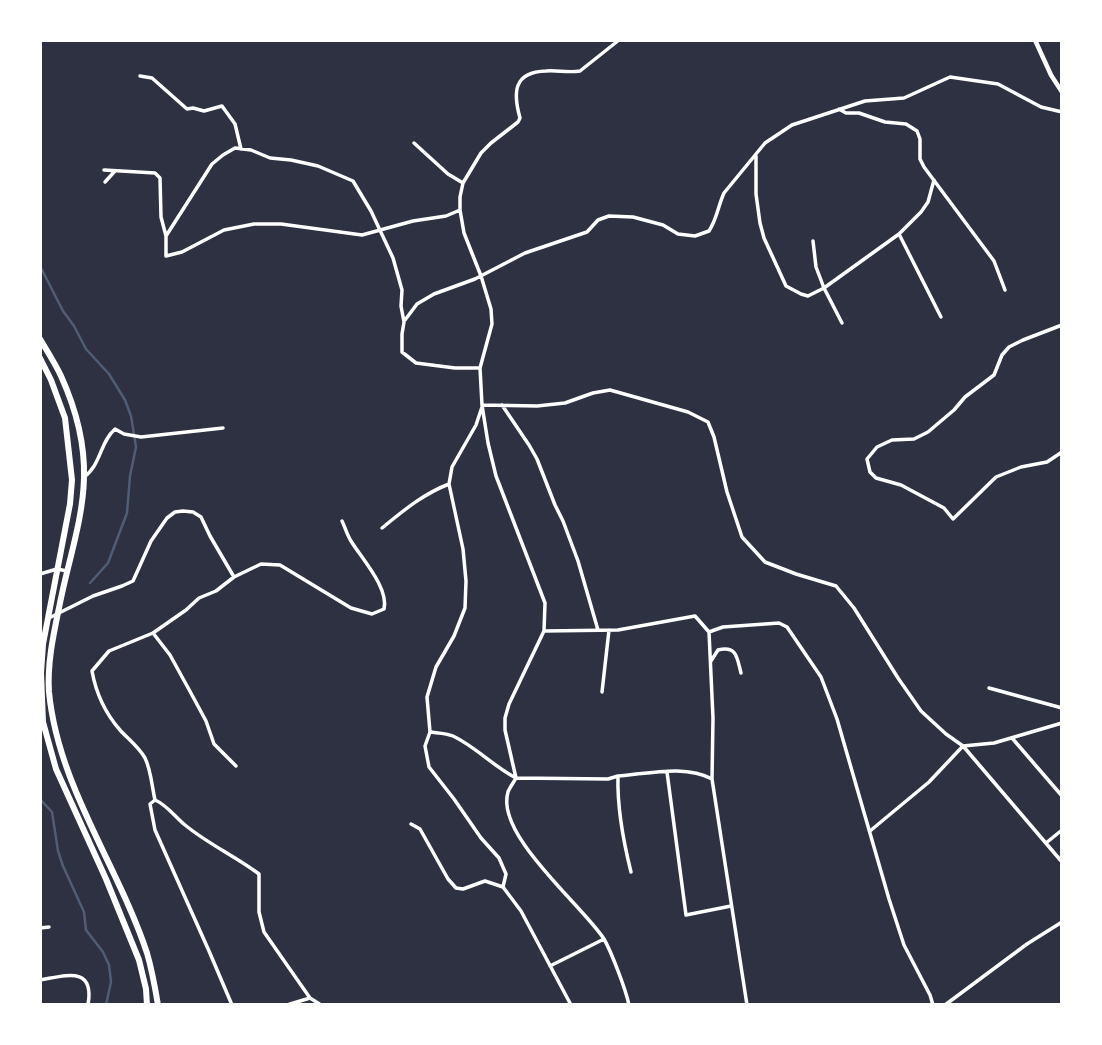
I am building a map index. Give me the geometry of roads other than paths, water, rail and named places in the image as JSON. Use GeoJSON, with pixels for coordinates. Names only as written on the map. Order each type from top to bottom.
{"type":"FeatureCollection","features":[{"type":"Feature","properties":{"kind":"highway"},"geometry":{"type":"LineString","coordinates":[[40,339],[60,373],[71,400],[78,426],[84,477],[79,518],[50,652],[49,688],[53,720],[68,772],[134,918],[150,963],[158,1005]]}},
{"type":"Feature","properties":{"kind":"highway"},"geometry":{"type":"LineString","coordinates":[[40,358],[65,418],[71,470],[70,504],[43,644],[43,722],[56,769],[139,960],[147,1005]]}},
{"type":"Feature","properties":{"kind":"street"},"geometry":{"type":"LineString","coordinates":[[619,40],[580,71],[544,71],[526,75],[515,91],[519,121],[481,153],[463,183],[460,210],[464,233],[491,309],[492,324],[480,368],[488,443],[496,476],[545,603],[544,631],[505,718],[505,730],[516,778],[508,793],[508,811],[519,837],[547,874],[604,939],[629,1005]]}},
{"type":"Feature","properties":{"kind":"street"},"geometry":{"type":"LineString","coordinates":[[1035,40],[1062,92]]}},
{"type":"Feature","properties":{"kind":"street"},"geometry":{"type":"LineString","coordinates":[[140,76],[152,78],[187,109],[204,111],[222,106],[235,124],[241,149]]}},
{"type":"Feature","properties":{"kind":"street"},"geometry":{"type":"LineString","coordinates":[[404,322],[410,312],[426,299],[481,276],[525,253],[587,232],[598,220],[609,216],[663,225],[678,234],[695,236],[709,231],[716,219],[724,193],[765,143],[792,125],[839,109],[865,102],[904,97],[950,77],[998,84],[1041,107],[1062,112]]}},
{"type":"Feature","properties":{"kind":"street"},"geometry":{"type":"LineString","coordinates":[[839,109],[885,122],[906,124],[917,131],[923,167],[994,261],[1005,290]]}},
{"type":"Feature","properties":{"kind":"street"},"geometry":{"type":"LineString","coordinates":[[414,143],[448,174],[463,183]]}},
{"type":"Feature","properties":{"kind":"street"},"geometry":{"type":"LineString","coordinates":[[166,236],[212,164],[234,148],[251,150],[270,158],[318,166],[354,181],[393,258],[402,289],[402,352],[416,363],[480,368]]}},
{"type":"Feature","properties":{"kind":"street"},"geometry":{"type":"LineString","coordinates":[[756,154],[756,194],[764,238],[786,286],[808,296],[824,288],[899,234],[929,202],[934,180]]}},
{"type":"Feature","properties":{"kind":"street"},"geometry":{"type":"LineString","coordinates":[[104,170],[158,175],[166,256],[181,252],[224,230],[254,224],[281,223],[362,235],[413,221],[446,216],[460,210]]}},
{"type":"Feature","properties":{"kind":"street"},"geometry":{"type":"LineString","coordinates":[[105,182],[115,171]]}},
{"type":"Feature","properties":{"kind":"street"},"geometry":{"type":"LineString","coordinates":[[899,234],[941,317]]}},
{"type":"Feature","properties":{"kind":"street"},"geometry":{"type":"LineString","coordinates":[[813,242],[816,267],[842,323]]}},
{"type":"Feature","properties":{"kind":"street"},"geometry":{"type":"LineString","coordinates":[[1062,325],[1009,347],[1002,355],[994,375],[965,397],[928,432],[914,439],[892,440],[877,447],[867,459],[870,472],[876,478],[901,485],[944,508],[953,519],[996,477],[1021,467],[1047,462],[1062,452]]}},
{"type":"Feature","properties":{"kind":"street"},"geometry":{"type":"LineString","coordinates":[[482,405],[537,406],[565,403],[610,390],[688,412],[708,422],[742,537],[765,562],[836,586],[854,608],[921,711],[963,747],[1062,862]]}},
{"type":"Feature","properties":{"kind":"street"},"geometry":{"type":"LineString","coordinates":[[482,405],[476,425],[452,467],[449,484],[464,559],[465,608],[454,636],[436,667],[427,697],[430,732],[425,746],[429,767],[499,858],[506,874],[503,887]]}},
{"type":"Feature","properties":{"kind":"street"},"geometry":{"type":"LineString","coordinates":[[502,405],[529,445],[563,521],[598,630]]}},
{"type":"Feature","properties":{"kind":"street"},"geometry":{"type":"LineString","coordinates":[[84,477],[94,468],[108,435],[115,429],[126,435],[141,437],[223,428]]}},
{"type":"Feature","properties":{"kind":"street"},"geometry":{"type":"LineString","coordinates":[[382,528],[408,506],[449,484]]}},
{"type":"Feature","properties":{"kind":"street"},"geometry":{"type":"LineString","coordinates":[[49,618],[93,596],[133,581],[151,541],[175,512],[193,512],[201,517],[234,577]]}},
{"type":"Feature","properties":{"kind":"street"},"geometry":{"type":"LineString","coordinates":[[155,800],[146,761],[102,704],[92,671],[108,651],[153,633],[199,598],[216,592],[234,577],[261,565],[280,565],[351,608],[372,614],[384,609],[386,600],[379,585],[349,538],[342,521]]}},
{"type":"Feature","properties":{"kind":"street"},"geometry":{"type":"LineString","coordinates":[[40,574],[57,569],[67,571]]}},
{"type":"Feature","properties":{"kind":"street"},"geometry":{"type":"LineString","coordinates":[[544,631],[609,630],[695,616],[709,632],[713,718],[712,779],[747,1005]]}},
{"type":"Feature","properties":{"kind":"street"},"geometry":{"type":"LineString","coordinates":[[709,632],[723,627],[779,623],[787,627],[821,677],[837,719],[888,899],[904,945],[933,1005]]}},
{"type":"Feature","properties":{"kind":"street"},"geometry":{"type":"LineString","coordinates":[[602,692],[609,630]]}},
{"type":"Feature","properties":{"kind":"street"},"geometry":{"type":"LineString","coordinates":[[153,633],[170,655],[197,703],[214,744],[236,766]]}},
{"type":"Feature","properties":{"kind":"street"},"geometry":{"type":"LineString","coordinates":[[710,664],[718,650],[730,649],[737,655],[741,673]]}},
{"type":"Feature","properties":{"kind":"street"},"geometry":{"type":"LineString","coordinates":[[989,688],[1062,708]]}},
{"type":"Feature","properties":{"kind":"street"},"geometry":{"type":"LineString","coordinates":[[870,831],[929,782],[963,747],[994,743],[1062,723]]}},
{"type":"Feature","properties":{"kind":"street"},"geometry":{"type":"LineString","coordinates":[[430,732],[450,735],[475,748],[516,778],[608,779],[667,772],[701,773],[712,779]]}},
{"type":"Feature","properties":{"kind":"street"},"geometry":{"type":"LineString","coordinates":[[1012,738],[1062,796]]}},
{"type":"Feature","properties":{"kind":"street"},"geometry":{"type":"LineString","coordinates":[[667,772],[687,915],[731,906]]}},
{"type":"Feature","properties":{"kind":"street"},"geometry":{"type":"LineString","coordinates":[[618,776],[617,798],[631,872]]}},
{"type":"Feature","properties":{"kind":"street"},"geometry":{"type":"LineString","coordinates":[[155,800],[212,844],[259,874],[258,912],[264,932],[310,998],[321,1005]]}},
{"type":"Feature","properties":{"kind":"street"},"geometry":{"type":"LineString","coordinates":[[155,800],[150,804],[155,830],[232,1005]]}},
{"type":"Feature","properties":{"kind":"street"},"geometry":{"type":"LineString","coordinates":[[411,824],[420,829],[448,879],[456,888],[463,889],[485,881],[503,887],[521,911],[571,1005]]}},
{"type":"Feature","properties":{"kind":"street"},"geometry":{"type":"LineString","coordinates":[[1046,843],[1062,831]]}},
{"type":"Feature","properties":{"kind":"street"},"geometry":{"type":"LineString","coordinates":[[945,1005],[1027,944],[1062,922]]}},
{"type":"Feature","properties":{"kind":"street"},"geometry":{"type":"LineString","coordinates":[[40,928],[49,927]]}},
{"type":"Feature","properties":{"kind":"street"},"geometry":{"type":"LineString","coordinates":[[550,966],[604,939]]}},
{"type":"Feature","properties":{"kind":"street"},"geometry":{"type":"LineString","coordinates":[[40,980],[79,975],[89,989],[88,1005]]}},
{"type":"Feature","properties":{"kind":"street"},"geometry":{"type":"LineString","coordinates":[[287,1005],[310,998]]}},
{"type":"Feature","properties":{"kind":"waterway"},"geometry":{"type":"LineString","coordinates":[[40,266],[86,349],[109,374],[125,400],[131,416],[136,447],[127,513],[108,563],[90,583]]}},
{"type":"Feature","properties":{"kind":"waterway"},"geometry":{"type":"LineString","coordinates":[[40,799],[52,812],[58,851],[84,912],[86,930],[103,952],[109,965],[111,982],[106,1005]]}}]}
